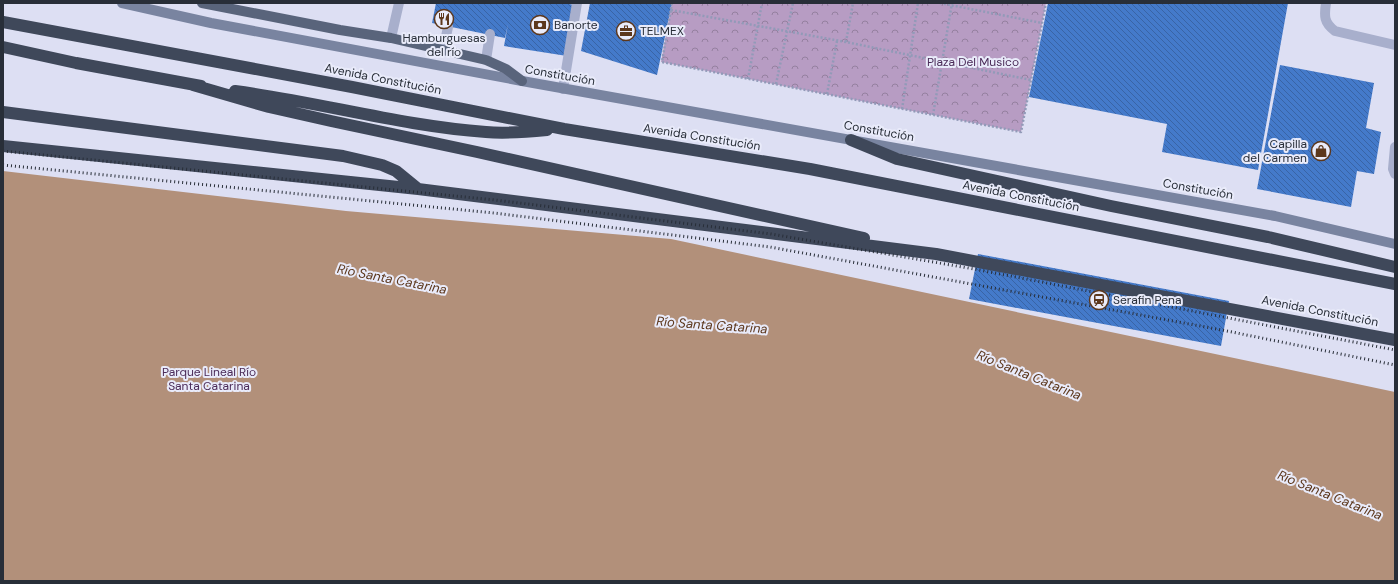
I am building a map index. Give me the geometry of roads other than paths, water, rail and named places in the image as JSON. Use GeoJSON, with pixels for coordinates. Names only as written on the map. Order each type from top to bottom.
{"type":"FeatureCollection","features":[{"type":"Feature","properties":{"kind":"highway","name":"Avenida Constitución"},"geometry":{"type":"LineString","coordinates":[[3,22],[352,87],[564,129],[810,169],[1395,284]]}},
{"type":"Feature","properties":{"kind":"highway"},"geometry":{"type":"LineString","coordinates":[[3,47],[76,63],[192,85],[262,94],[331,108],[458,129],[512,133],[564,129]]}},
{"type":"Feature","properties":{"kind":"highway"},"geometry":{"type":"LineString","coordinates":[[192,85],[269,107],[936,254]]}},
{"type":"Feature","properties":{"kind":"highway"},"geometry":{"type":"LineString","coordinates":[[3,112],[343,156],[382,165],[396,171],[418,189]]}},
{"type":"Feature","properties":{"kind":"highway"},"geometry":{"type":"LineString","coordinates":[[851,140],[897,159],[1103,204],[1268,236],[1395,267]]}},
{"type":"Feature","properties":{"kind":"highway","name":"Avenida Constitución"},"geometry":{"type":"LineString","coordinates":[[3,146],[418,189],[936,254],[1395,340]]}},
{"type":"Feature","properties":{"kind":"main road"},"geometry":{"type":"LineString","coordinates":[[202,3],[340,30],[392,38],[486,60],[506,69],[522,81]]}},
{"type":"Feature","properties":{"kind":"street","name":"Constitución"},"geometry":{"type":"LineString","coordinates":[[122,3],[210,23],[358,51],[1275,216],[1395,244]]}},
{"type":"Feature","properties":{"kind":"lane"},"geometry":{"type":"LineString","coordinates":[[392,38],[399,3]]}},
{"type":"Feature","properties":{"kind":"lane"},"geometry":{"type":"LineString","coordinates":[[563,88],[577,3]]}},
{"type":"Feature","properties":{"kind":"lane"},"geometry":{"type":"LineString","coordinates":[[1326,3],[1325,19],[1328,26],[1335,31],[1395,45]]}},
{"type":"Feature","properties":{"kind":"lane"},"geometry":{"type":"LineString","coordinates":[[443,50],[448,26]]}},
{"type":"Feature","properties":{"kind":"lane"},"geometry":{"type":"LineString","coordinates":[[486,60],[490,34]]}},
{"type":"Feature","properties":{"kind":"lane"},"geometry":{"type":"LineString","coordinates":[[1395,147],[1393,169],[1395,174]]}},
{"type":"Feature","properties":{"kind":"water","name":"Río Santa Catarina"},"geometry":{"type":"Polygon","coordinates":[[[3,171],[346,211],[671,239],[1395,392],[1395,581],[3,581],[3,171]]]}},
{"type":"Feature","properties":{"kind":"railway"},"geometry":{"type":"LineString","coordinates":[[3,151],[495,200],[771,234],[974,269],[1395,350]]}},
{"type":"Feature","properties":{"kind":"railway"},"geometry":{"type":"LineString","coordinates":[[3,165],[494,213],[770,247],[1222,330],[1395,365]]}},
{"type":"Feature","properties":{"kind":"place","name":"Hamburguesas del río"},"geometry":{"type":"Point","coordinates":[444,19]}},
{"type":"Feature","properties":{"kind":"place","name":"Banorte"},"geometry":{"type":"Point","coordinates":[540,25]}},
{"type":"Feature","properties":{"kind":"place","name":"TELMEX"},"geometry":{"type":"Point","coordinates":[626,31]}},
{"type":"Feature","properties":{"kind":"place","name":"Capilla del Carmen"},"geometry":{"type":"Point","coordinates":[1321,151]}},
{"type":"Feature","properties":{"kind":"place","name":"Serafin Pena"},"geometry":{"type":"Point","coordinates":[1099,300]}},
{"type":"Feature","properties":{"kind":"park label","name":"Plaza Del Musico"},"geometry":{"type":"Point","coordinates":[973,62]}},
{"type":"Feature","properties":{"kind":"park label","name":"Parque Lineal Río Santa Catarina"},"geometry":{"type":"Point","coordinates":[209,379]}}]}
